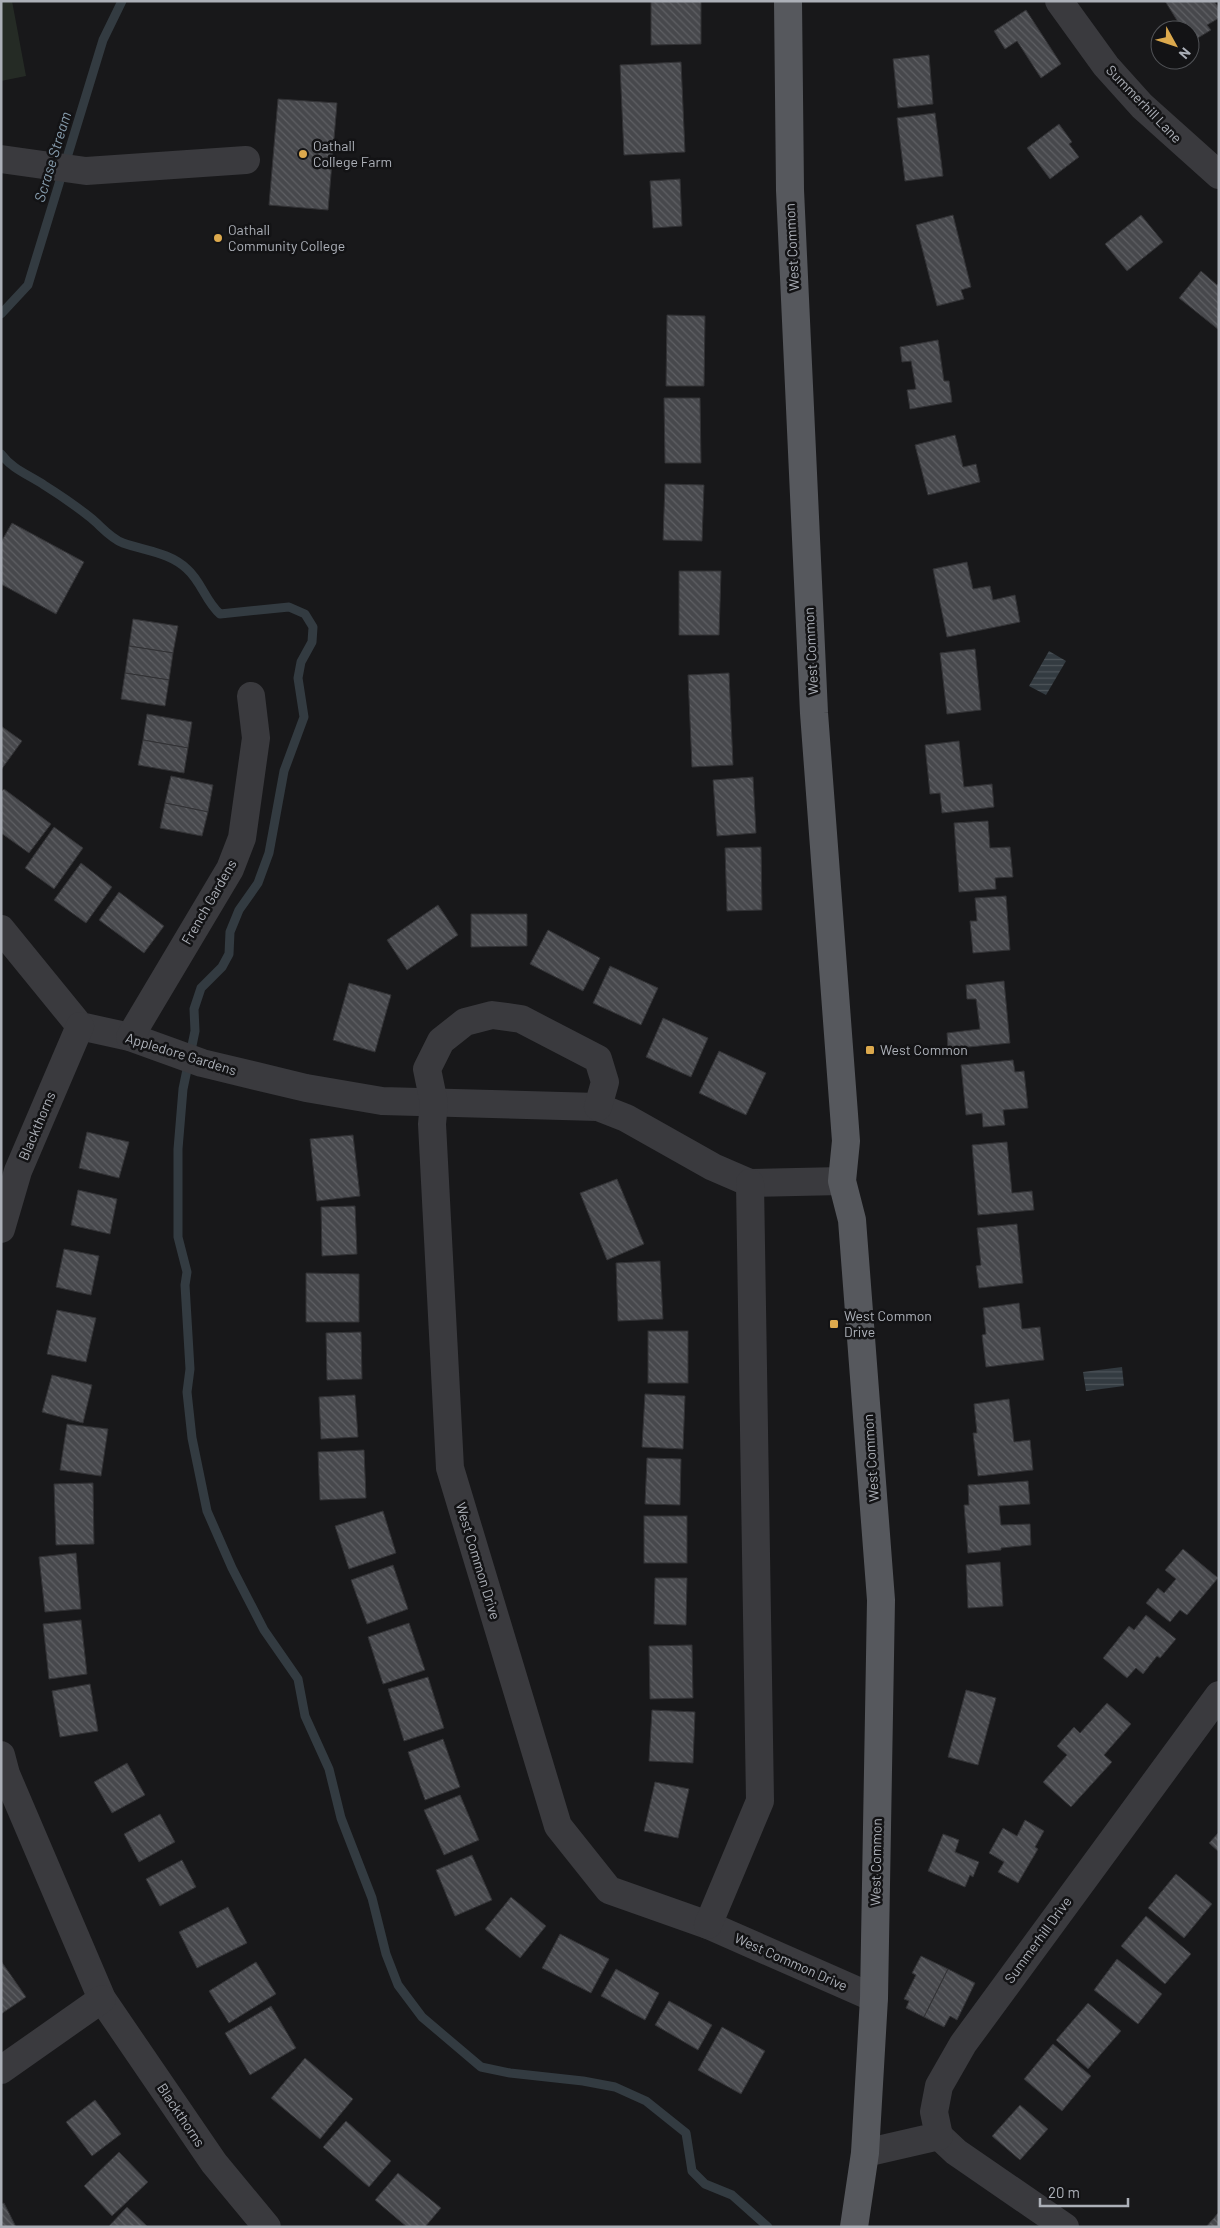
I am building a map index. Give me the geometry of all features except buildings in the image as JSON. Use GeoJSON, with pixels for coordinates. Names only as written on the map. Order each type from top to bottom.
{"type":"FeatureCollection","features":[{"type":"Feature","properties":{"kind":"main road","name":"West Common"},"geometry":{"type":"LineString","coordinates":[[788,1],[791,220],[814,713],[846,1141],[842,1182],[852,1220],[881,1600],[874,1998],[866,2153],[854,2227]]}},
{"type":"Feature","properties":{"kind":"street","name":"Summerhill Lane"},"geometry":{"type":"LineString","coordinates":[[1059,1],[1106,66],[1142,106],[1219,175]]}},
{"type":"Feature","properties":{"kind":"street"},"geometry":{"type":"LineString","coordinates":[[1,159],[86,171],[246,160]]}},
{"type":"Feature","properties":{"kind":"street","name":"French Gardens"},"geometry":{"type":"LineString","coordinates":[[130,1037],[230,869],[242,838],[256,738],[251,696]]}},
{"type":"Feature","properties":{"kind":"street"},"geometry":{"type":"LineString","coordinates":[[1,929],[80,1026]]}},
{"type":"Feature","properties":{"kind":"street","name":"West Common Drive"},"geometry":{"type":"LineString","coordinates":[[598,1107],[606,1082],[598,1059],[521,1019],[492,1015],[465,1022],[441,1041],[427,1069],[434,1103],[432,1124],[450,1468],[558,1826],[609,1890],[708,1925],[874,1998]]}},
{"type":"Feature","properties":{"kind":"street","name":"Appledore Gardens"},"geometry":{"type":"LineString","coordinates":[[80,1026],[130,1037],[189,1059],[325,1091],[382,1101],[434,1103]]}},
{"type":"Feature","properties":{"kind":"street","name":"Blackthorns"},"geometry":{"type":"LineString","coordinates":[[1,1229],[18,1171],[80,1026]]}},
{"type":"Feature","properties":{"kind":"street"},"geometry":{"type":"LineString","coordinates":[[434,1103],[598,1107],[626,1118],[713,1167],[750,1183],[842,1182]]}},
{"type":"Feature","properties":{"kind":"street"},"geometry":{"type":"LineString","coordinates":[[708,1925],[760,1801],[750,1183]]}},
{"type":"Feature","properties":{"kind":"street","name":"Summerhill Drive"},"geometry":{"type":"LineString","coordinates":[[940,2136],[934,2112],[939,2086],[963,2044],[1219,1695]]}},
{"type":"Feature","properties":{"kind":"street","name":"Blackthorns"},"geometry":{"type":"LineString","coordinates":[[1,1755],[6,1774],[102,1999],[214,2163],[267,2227]]}},
{"type":"Feature","properties":{"kind":"street"},"geometry":{"type":"LineString","coordinates":[[1,2070],[102,1999]]}},
{"type":"Feature","properties":{"kind":"street"},"geometry":{"type":"LineString","coordinates":[[866,2153],[940,2136],[956,2152],[1065,2227]]}},
{"type":"Feature","properties":{"kind":"shaded area"},"geometry":{"type":"Polygon","coordinates":[[[1,1],[12,1],[26,76],[1,81],[1,1]]]}},
{"type":"Feature","properties":{"kind":"shaded area"},"geometry":{"type":"Polygon","coordinates":[[[1049,651],[1066,661],[1046,695],[1029,686],[1049,651]]]}},
{"type":"Feature","properties":{"kind":"shaded area"},"geometry":{"type":"Polygon","coordinates":[[[1122,1367],[1124,1386],[1086,1391],[1083,1372],[1122,1367]]]}},
{"type":"Feature","properties":{"kind":"waterway","name":"Scrase Stream"},"geometry":{"type":"LineString","coordinates":[[1,314],[28,285],[103,40],[122,1]]}},
{"type":"Feature","properties":{"kind":"waterway"},"geometry":{"type":"LineString","coordinates":[[1,454],[15,468],[74,505],[118,541],[165,555],[180,563],[192,574],[211,604],[220,614],[289,607],[305,614],[313,627],[312,642],[301,662],[298,678],[304,717],[284,771],[269,853],[258,883],[239,910],[230,932],[229,954],[222,967],[201,988],[194,1009],[195,1031],[183,1089],[178,1149],[178,1237],[187,1272],[185,1285],[190,1369],[187,1392],[192,1438],[207,1511],[232,1568],[264,1630],[298,1679],[305,1716],[329,1769],[341,1818],[372,1898],[386,1954],[398,1985],[422,2017],[481,2067],[510,2073],[583,2081],[615,2087],[646,2101],[686,2133],[692,2171],[705,2184],[732,2195],[768,2227]]}},
{"type":"Feature","properties":{"kind":"place","name":"Oathall College Farm"},"geometry":{"type":"Point","coordinates":[303,154]}},
{"type":"Feature","properties":{"kind":"place","name":"Oathall Community College"},"geometry":{"type":"Point","coordinates":[218,238]}},
{"type":"Feature","properties":{"kind":"place","name":"West Common"},"geometry":{"type":"Point","coordinates":[870,1050]}},
{"type":"Feature","properties":{"kind":"place","name":"West Common Drive"},"geometry":{"type":"Point","coordinates":[834,1324]}}]}
